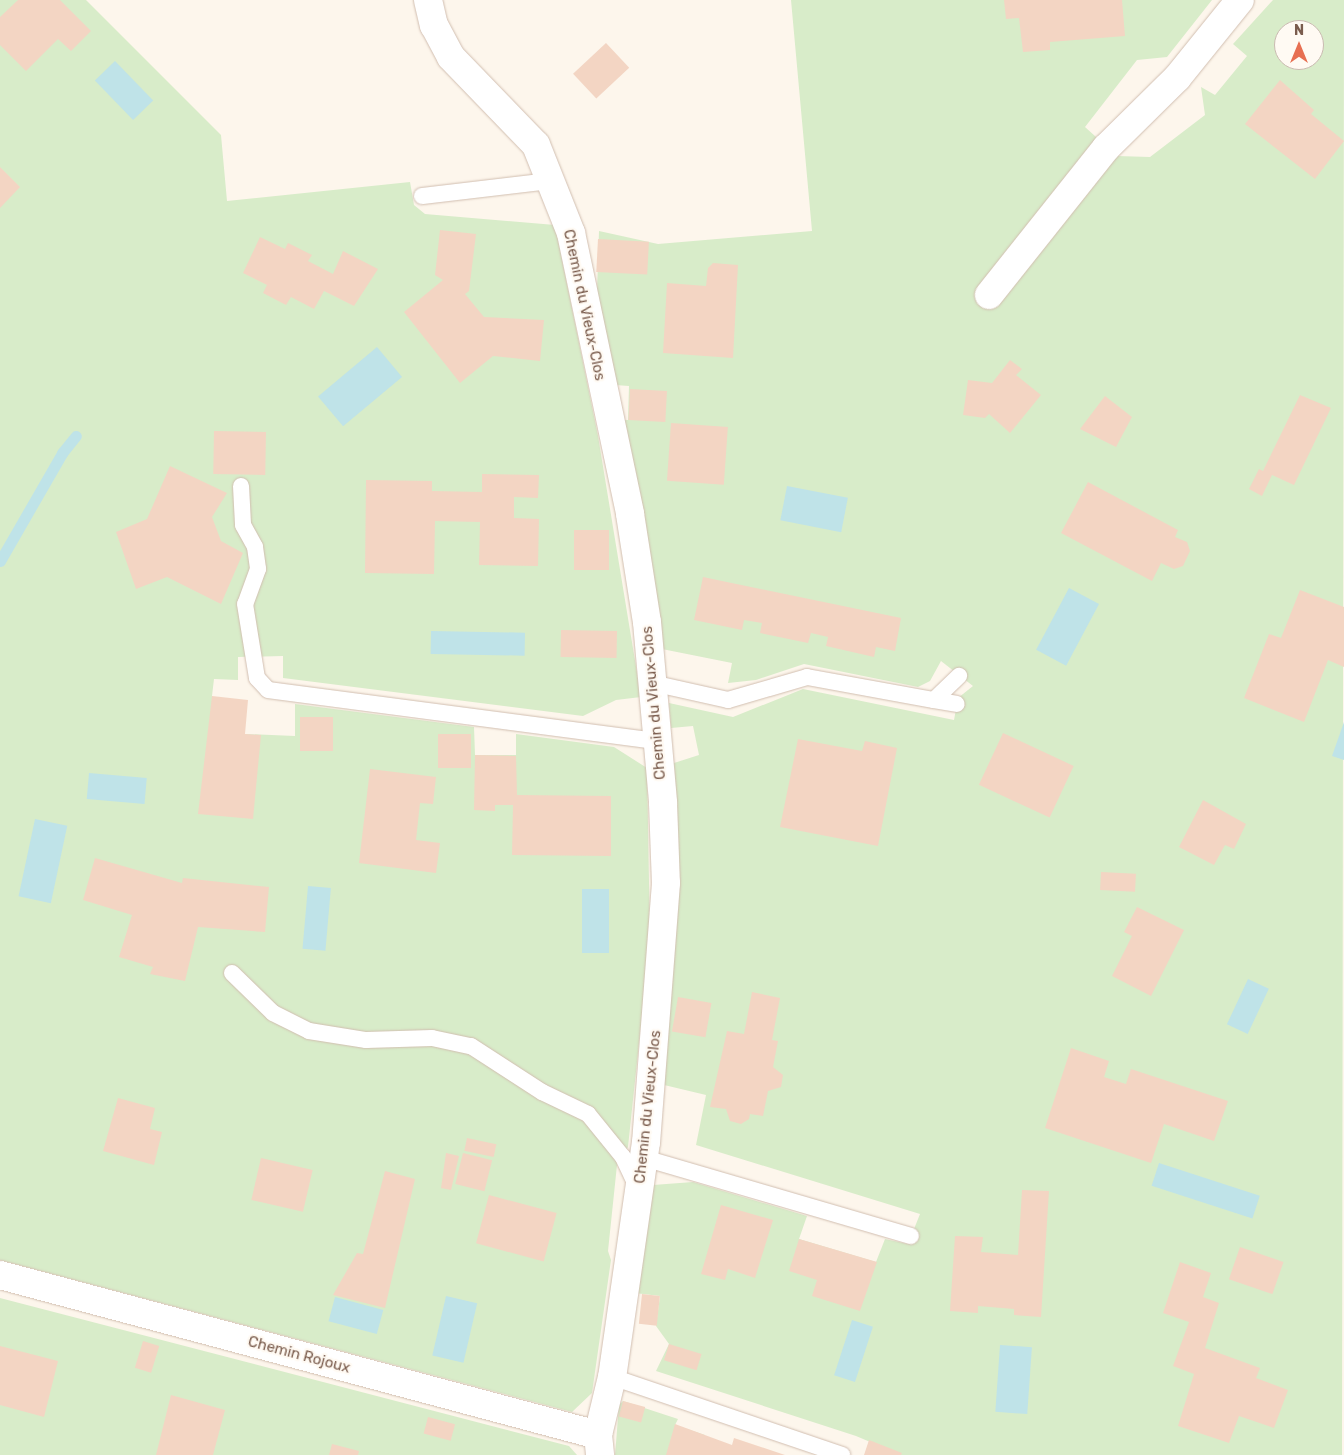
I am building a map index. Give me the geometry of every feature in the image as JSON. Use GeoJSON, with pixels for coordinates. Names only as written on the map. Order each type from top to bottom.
{"type":"FeatureCollection","features":[{"type":"Feature","properties":{"kind":"street","name":"Chemin du Vieux-Clos"},"geometry":{"type":"LineString","coordinates":[[428,0],[434,25],[451,57],[536,145],[571,234],[630,514],[647,622],[658,741],[666,883],[644,1158],[612,1376],[599,1445]]}},
{"type":"Feature","properties":{"kind":"street"},"geometry":{"type":"LineString","coordinates":[[989,295],[1106,148],[1177,78],[1240,0]]}},
{"type":"Feature","properties":{"kind":"street","name":"Chemin Rojoux"},"geometry":{"type":"LineString","coordinates":[[0,1275],[599,1445]]}},
{"type":"Feature","properties":{"kind":"lane"},"geometry":{"type":"LineString","coordinates":[[422,196],[550,181]]}},
{"type":"Feature","properties":{"kind":"lane"},"geometry":{"type":"LineString","coordinates":[[241,486],[243,525],[255,547],[258,568],[245,604],[257,678],[268,690],[658,741]]}},
{"type":"Feature","properties":{"kind":"lane"},"geometry":{"type":"LineString","coordinates":[[934,700],[960,676]]}},
{"type":"Feature","properties":{"kind":"lane"},"geometry":{"type":"LineString","coordinates":[[652,683],[728,700],[807,677],[957,704]]}},
{"type":"Feature","properties":{"kind":"lane"},"geometry":{"type":"LineString","coordinates":[[232,972],[273,1013],[309,1031],[366,1040],[432,1038],[471,1046],[542,1092],[588,1114],[622,1157],[639,1191]]}},
{"type":"Feature","properties":{"kind":"lane"},"geometry":{"type":"LineString","coordinates":[[644,1158],[911,1236]]}},
{"type":"Feature","properties":{"kind":"lane"},"geometry":{"type":"LineString","coordinates":[[612,1376],[842,1455]]}},
{"type":"Feature","properties":{"kind":"green space"},"geometry":{"type":"Polygon","coordinates":[[[0,0],[86,0],[221,135],[227,201],[410,182],[414,205],[425,214],[555,225],[598,436],[641,697],[616,700],[583,716],[283,678],[283,656],[238,657],[238,680],[214,679],[212,696],[245,734],[295,736],[295,704],[474,727],[475,755],[516,755],[516,734],[614,747],[647,768],[650,939],[628,1147],[617,1165],[608,1251],[611,1260],[592,1393],[572,1412],[0,1260],[0,0]]]}},
{"type":"Feature","properties":{"kind":"green space"},"geometry":{"type":"Polygon","coordinates":[[[791,0],[1212,0],[1167,57],[1137,60],[1085,127],[1117,156],[1150,157],[1205,115],[1201,87],[1215,95],[1247,56],[1233,44],[1273,0],[1344,0],[1342,1455],[901,1455],[856,1436],[656,1371],[669,1344],[656,1326],[660,1296],[635,1293],[653,1185],[693,1182],[807,1216],[799,1239],[876,1262],[885,1239],[908,1244],[920,1214],[696,1145],[706,1095],[660,1084],[677,826],[674,763],[699,755],[693,726],[671,728],[669,703],[733,717],[803,689],[954,720],[958,698],[973,686],[941,661],[930,681],[918,687],[804,664],[756,680],[728,683],[732,663],[662,649],[622,420],[628,420],[629,386],[615,385],[597,292],[599,231],[658,244],[812,231],[791,0]]]}},
{"type":"Feature","properties":{"kind":"green space"},"geometry":{"type":"Polygon","coordinates":[[[0,1298],[569,1446],[577,1455],[0,1455],[0,1298]]]}},
{"type":"Feature","properties":{"kind":"green space"},"geometry":{"type":"Polygon","coordinates":[[[623,1401],[678,1419],[675,1425],[705,1435],[698,1455],[615,1455],[619,1405],[623,1401]]]}},
{"type":"Feature","properties":{"kind":"water"},"geometry":{"type":"Polygon","coordinates":[[[115,61],[153,101],[133,120],[95,80],[115,61]]]}},
{"type":"Feature","properties":{"kind":"water"},"geometry":{"type":"Polygon","coordinates":[[[377,347],[402,377],[343,426],[318,396],[377,347]]]}},
{"type":"Feature","properties":{"kind":"water"},"geometry":{"type":"Polygon","coordinates":[[[787,486],[848,498],[841,532],[780,520],[787,486]]]}},
{"type":"Feature","properties":{"kind":"water"},"geometry":{"type":"Polygon","coordinates":[[[1069,588],[1099,604],[1066,666],[1036,650],[1069,588]]]}},
{"type":"Feature","properties":{"kind":"water"},"geometry":{"type":"Polygon","coordinates":[[[431,631],[525,633],[525,656],[431,654],[431,631]]]}},
{"type":"Feature","properties":{"kind":"water"},"geometry":{"type":"Polygon","coordinates":[[[1344,722],[1344,760],[1332,756],[1344,722]]]}},
{"type":"Feature","properties":{"kind":"water"},"geometry":{"type":"Polygon","coordinates":[[[89,773],[147,778],[145,804],[87,799],[89,773]]]}},
{"type":"Feature","properties":{"kind":"water"},"geometry":{"type":"Polygon","coordinates":[[[35,819],[67,826],[51,903],[19,896],[35,819]]]}},
{"type":"Feature","properties":{"kind":"water"},"geometry":{"type":"Polygon","coordinates":[[[308,886],[331,888],[325,951],[303,949],[308,886]]]}},
{"type":"Feature","properties":{"kind":"water"},"geometry":{"type":"Polygon","coordinates":[[[582,889],[609,889],[609,953],[582,953],[582,889]]]}},
{"type":"Feature","properties":{"kind":"water"},"geometry":{"type":"Polygon","coordinates":[[[1248,979],[1269,989],[1248,1034],[1227,1024],[1248,979]]]}},
{"type":"Feature","properties":{"kind":"water"},"geometry":{"type":"Polygon","coordinates":[[[1159,1163],[1260,1196],[1252,1219],[1152,1186],[1159,1163]]]}},
{"type":"Feature","properties":{"kind":"water"},"geometry":{"type":"Polygon","coordinates":[[[446,1296],[477,1303],[463,1363],[432,1355],[446,1296]]]}},
{"type":"Feature","properties":{"kind":"water"},"geometry":{"type":"Polygon","coordinates":[[[335,1297],[383,1310],[377,1334],[329,1321],[335,1297]]]}},
{"type":"Feature","properties":{"kind":"water"},"geometry":{"type":"Polygon","coordinates":[[[852,1320],[873,1327],[855,1382],[834,1375],[852,1320]]]}},
{"type":"Feature","properties":{"kind":"water"},"geometry":{"type":"Polygon","coordinates":[[[1000,1345],[1032,1347],[1027,1414],[995,1412],[1000,1345]]]}},
{"type":"Feature","properties":{"kind":"building"},"geometry":{"type":"Polygon","coordinates":[[[18,0],[60,0],[91,31],[71,51],[58,39],[26,71],[0,45],[0,17],[18,0]]]}},
{"type":"Feature","properties":{"kind":"building"},"geometry":{"type":"Polygon","coordinates":[[[1004,0],[1122,0],[1125,36],[1050,42],[1050,50],[1023,52],[1019,18],[1006,19],[1004,0]]]}},
{"type":"Feature","properties":{"kind":"building"},"geometry":{"type":"Polygon","coordinates":[[[606,43],[629,68],[596,99],[573,74],[606,43]]]}},
{"type":"Feature","properties":{"kind":"building"},"geometry":{"type":"Polygon","coordinates":[[[1280,80],[1314,110],[1311,114],[1344,141],[1315,179],[1245,124],[1280,80]]]}},
{"type":"Feature","properties":{"kind":"building"},"geometry":{"type":"Polygon","coordinates":[[[0,167],[20,187],[0,208],[0,167]]]}},
{"type":"Feature","properties":{"kind":"building"},"geometry":{"type":"Polygon","coordinates":[[[440,230],[476,234],[469,291],[465,294],[484,317],[544,320],[540,361],[493,356],[460,383],[404,312],[443,280],[435,275],[440,230]]]}},
{"type":"Feature","properties":{"kind":"building"},"geometry":{"type":"Polygon","coordinates":[[[260,237],[285,249],[288,243],[312,255],[308,261],[333,274],[343,251],[378,269],[354,306],[324,291],[314,309],[291,297],[286,305],[263,293],[267,285],[243,273],[260,237]]]}},
{"type":"Feature","properties":{"kind":"building"},"geometry":{"type":"Polygon","coordinates":[[[598,239],[649,242],[647,275],[596,272],[598,239]]]}},
{"type":"Feature","properties":{"kind":"building"},"geometry":{"type":"Polygon","coordinates":[[[713,263],[738,265],[733,358],[663,353],[667,283],[706,286],[708,268],[713,263]]]}},
{"type":"Feature","properties":{"kind":"building"},"geometry":{"type":"Polygon","coordinates":[[[1010,360],[1022,369],[1016,375],[1041,395],[1010,433],[989,414],[985,418],[963,415],[968,380],[992,383],[1010,360]]]}},
{"type":"Feature","properties":{"kind":"building"},"geometry":{"type":"Polygon","coordinates":[[[630,389],[667,391],[665,422],[628,420],[630,389]]]}},
{"type":"Feature","properties":{"kind":"building"},"geometry":{"type":"Polygon","coordinates":[[[1300,395],[1331,408],[1294,485],[1272,475],[1262,496],[1249,489],[1259,469],[1263,471],[1300,395]]]}},
{"type":"Feature","properties":{"kind":"building"},"geometry":{"type":"Polygon","coordinates":[[[1105,396],[1132,417],[1116,447],[1080,429],[1105,396]]]}},
{"type":"Feature","properties":{"kind":"building"},"geometry":{"type":"Polygon","coordinates":[[[671,423],[728,427],[724,485],[667,481],[671,423]]]}},
{"type":"Feature","properties":{"kind":"building"},"geometry":{"type":"Polygon","coordinates":[[[214,431],[266,432],[265,475],[213,474],[214,431]]]}},
{"type":"Feature","properties":{"kind":"building"},"geometry":{"type":"Polygon","coordinates":[[[170,466],[227,493],[212,517],[221,541],[243,553],[221,604],[167,577],[136,589],[116,532],[147,519],[170,466]]]}},
{"type":"Feature","properties":{"kind":"building"},"geometry":{"type":"Polygon","coordinates":[[[482,474],[539,475],[538,498],[514,497],[514,518],[539,519],[538,566],[479,565],[480,522],[435,521],[434,574],[365,573],[366,480],[432,481],[432,491],[482,492],[482,474]]]}},
{"type":"Feature","properties":{"kind":"building"},"geometry":{"type":"Polygon","coordinates":[[[1088,482],[1178,530],[1175,537],[1187,542],[1190,551],[1183,566],[1174,569],[1161,563],[1152,581],[1061,533],[1088,482]]]}},
{"type":"Feature","properties":{"kind":"building"},"geometry":{"type":"Polygon","coordinates":[[[574,530],[609,530],[609,570],[574,570],[574,530]]]}},
{"type":"Feature","properties":{"kind":"building"},"geometry":{"type":"Polygon","coordinates":[[[703,577],[901,618],[895,651],[876,647],[874,657],[826,646],[828,637],[811,633],[808,643],[760,633],[762,623],[744,620],[742,630],[694,620],[703,577]]]}},
{"type":"Feature","properties":{"kind":"building"},"geometry":{"type":"Polygon","coordinates":[[[1300,590],[1344,607],[1344,667],[1328,660],[1304,722],[1244,698],[1269,634],[1281,638],[1300,590]]]}},
{"type":"Feature","properties":{"kind":"building"},"geometry":{"type":"Polygon","coordinates":[[[561,630],[617,631],[617,658],[561,657],[561,630]]]}},
{"type":"Feature","properties":{"kind":"building"},"geometry":{"type":"Polygon","coordinates":[[[212,696],[248,700],[245,734],[261,735],[253,819],[198,814],[212,696]]]}},
{"type":"Feature","properties":{"kind":"building"},"geometry":{"type":"Polygon","coordinates":[[[300,717],[333,717],[333,751],[300,751],[300,717]]]}},
{"type":"Feature","properties":{"kind":"building"},"geometry":{"type":"Polygon","coordinates":[[[1003,733],[1074,766],[1050,818],[979,785],[1003,733]]]}},
{"type":"Feature","properties":{"kind":"building"},"geometry":{"type":"Polygon","coordinates":[[[438,734],[471,734],[471,768],[438,768],[438,734]]]}},
{"type":"Feature","properties":{"kind":"building"},"geometry":{"type":"Polygon","coordinates":[[[798,739],[862,751],[865,741],[897,748],[878,846],[780,827],[798,739]]]}},
{"type":"Feature","properties":{"kind":"building"},"geometry":{"type":"Polygon","coordinates":[[[475,755],[516,756],[517,795],[611,796],[611,856],[512,855],[513,805],[495,805],[495,811],[474,810],[475,755]]]}},
{"type":"Feature","properties":{"kind":"building"},"geometry":{"type":"Polygon","coordinates":[[[370,769],[436,777],[433,804],[420,803],[416,840],[440,843],[436,873],[359,863],[370,769]]]}},
{"type":"Feature","properties":{"kind":"building"},"geometry":{"type":"Polygon","coordinates":[[[1203,800],[1246,824],[1234,849],[1225,845],[1214,865],[1179,847],[1203,800]]]}},
{"type":"Feature","properties":{"kind":"building"},"geometry":{"type":"Polygon","coordinates":[[[95,858],[182,883],[183,878],[269,887],[265,932],[198,927],[185,981],[150,974],[153,967],[119,957],[132,915],[83,900],[95,858]]]}},
{"type":"Feature","properties":{"kind":"building"},"geometry":{"type":"Polygon","coordinates":[[[1101,872],[1136,874],[1135,892],[1100,890],[1101,872]]]}},
{"type":"Feature","properties":{"kind":"building"},"geometry":{"type":"Polygon","coordinates":[[[1137,907],[1184,930],[1151,996],[1112,976],[1132,936],[1124,932],[1137,907]]]}},
{"type":"Feature","properties":{"kind":"building"},"geometry":{"type":"Polygon","coordinates":[[[752,992],[780,998],[772,1040],[778,1041],[773,1067],[783,1075],[781,1087],[768,1091],[763,1116],[750,1114],[749,1119],[741,1124],[730,1121],[726,1109],[710,1107],[727,1031],[744,1034],[752,992]]]}},
{"type":"Feature","properties":{"kind":"building"},"geometry":{"type":"Polygon","coordinates":[[[678,997],[711,1003],[705,1037],[672,1031],[678,997]]]}},
{"type":"Feature","properties":{"kind":"building"},"geometry":{"type":"Polygon","coordinates":[[[1071,1048],[1109,1061],[1104,1077],[1126,1084],[1131,1069],[1228,1101],[1214,1141],[1164,1124],[1151,1163],[1045,1128],[1071,1048]]]}},
{"type":"Feature","properties":{"kind":"building"},"geometry":{"type":"Polygon","coordinates":[[[118,1098],[155,1108],[150,1129],[162,1132],[154,1165],[103,1151],[118,1098]]]}},
{"type":"Feature","properties":{"kind":"building"},"geometry":{"type":"Polygon","coordinates":[[[467,1138],[496,1144],[494,1157],[464,1151],[467,1138]]]}},
{"type":"Feature","properties":{"kind":"building"},"geometry":{"type":"Polygon","coordinates":[[[446,1153],[459,1156],[451,1190],[441,1188],[446,1153]]]}},
{"type":"Feature","properties":{"kind":"building"},"geometry":{"type":"Polygon","coordinates":[[[463,1153],[492,1160],[484,1191],[455,1184],[463,1153]]]}},
{"type":"Feature","properties":{"kind":"building"},"geometry":{"type":"Polygon","coordinates":[[[261,1158],[313,1170],[303,1212],[251,1200],[261,1158]]]}},
{"type":"Feature","properties":{"kind":"building"},"geometry":{"type":"Polygon","coordinates":[[[385,1171],[415,1179],[385,1308],[333,1295],[357,1253],[363,1254],[385,1171]]]}},
{"type":"Feature","properties":{"kind":"building"},"geometry":{"type":"Polygon","coordinates":[[[1022,1190],[1049,1191],[1041,1317],[1014,1315],[1014,1309],[978,1306],[978,1313],[950,1311],[955,1236],[983,1237],[981,1252],[1018,1255],[1022,1190]]]}},
{"type":"Feature","properties":{"kind":"building"},"geometry":{"type":"Polygon","coordinates":[[[489,1195],[557,1213],[544,1261],[476,1243],[489,1195]]]}},
{"type":"Feature","properties":{"kind":"building"},"geometry":{"type":"Polygon","coordinates":[[[721,1205],[773,1220],[755,1278],[728,1269],[725,1280],[701,1274],[721,1205]]]}},
{"type":"Feature","properties":{"kind":"building"},"geometry":{"type":"Polygon","coordinates":[[[799,1239],[877,1262],[860,1311],[812,1296],[817,1280],[789,1271],[799,1239]]]}},
{"type":"Feature","properties":{"kind":"building"},"geometry":{"type":"Polygon","coordinates":[[[1240,1247],[1283,1262],[1272,1294],[1229,1279],[1240,1247]]]}},
{"type":"Feature","properties":{"kind":"building"},"geometry":{"type":"Polygon","coordinates":[[[1180,1262],[1211,1273],[1203,1297],[1219,1303],[1205,1348],[1260,1368],[1256,1378],[1288,1390],[1274,1428],[1239,1416],[1229,1443],[1178,1426],[1194,1374],[1173,1366],[1189,1322],[1163,1313],[1180,1262]]]}},
{"type":"Feature","properties":{"kind":"building"},"geometry":{"type":"Polygon","coordinates":[[[642,1294],[660,1296],[657,1326],[639,1324],[642,1294]]]}},
{"type":"Feature","properties":{"kind":"building"},"geometry":{"type":"Polygon","coordinates":[[[143,1341],[159,1346],[151,1373],[135,1368],[143,1341]]]}},
{"type":"Feature","properties":{"kind":"building"},"geometry":{"type":"Polygon","coordinates":[[[669,1344],[702,1354],[697,1370],[664,1360],[669,1344]]]}},
{"type":"Feature","properties":{"kind":"building"},"geometry":{"type":"Polygon","coordinates":[[[0,1346],[58,1361],[44,1417],[0,1405],[0,1346]]]}},
{"type":"Feature","properties":{"kind":"building"},"geometry":{"type":"Polygon","coordinates":[[[171,1395],[225,1410],[213,1455],[156,1455],[171,1395]]]}},
{"type":"Feature","properties":{"kind":"building"},"geometry":{"type":"Polygon","coordinates":[[[623,1401],[645,1407],[641,1422],[619,1416],[623,1401]]]}},
{"type":"Feature","properties":{"kind":"building"},"geometry":{"type":"Polygon","coordinates":[[[428,1417],[455,1424],[451,1441],[424,1433],[428,1417]]]}},
{"type":"Feature","properties":{"kind":"building"},"geometry":{"type":"Polygon","coordinates":[[[675,1424],[732,1445],[734,1438],[785,1455],[666,1455],[675,1424]]]}},
{"type":"Feature","properties":{"kind":"building"},"geometry":{"type":"Polygon","coordinates":[[[869,1440],[902,1453],[901,1455],[864,1455],[869,1440]]]}},
{"type":"Feature","properties":{"kind":"building"},"geometry":{"type":"Polygon","coordinates":[[[332,1444],[359,1451],[358,1455],[329,1455],[332,1444]]]}},
{"type":"Feature","properties":{"kind":"waterway"},"geometry":{"type":"LineString","coordinates":[[0,561],[62,453],[76,436]]}}]}
